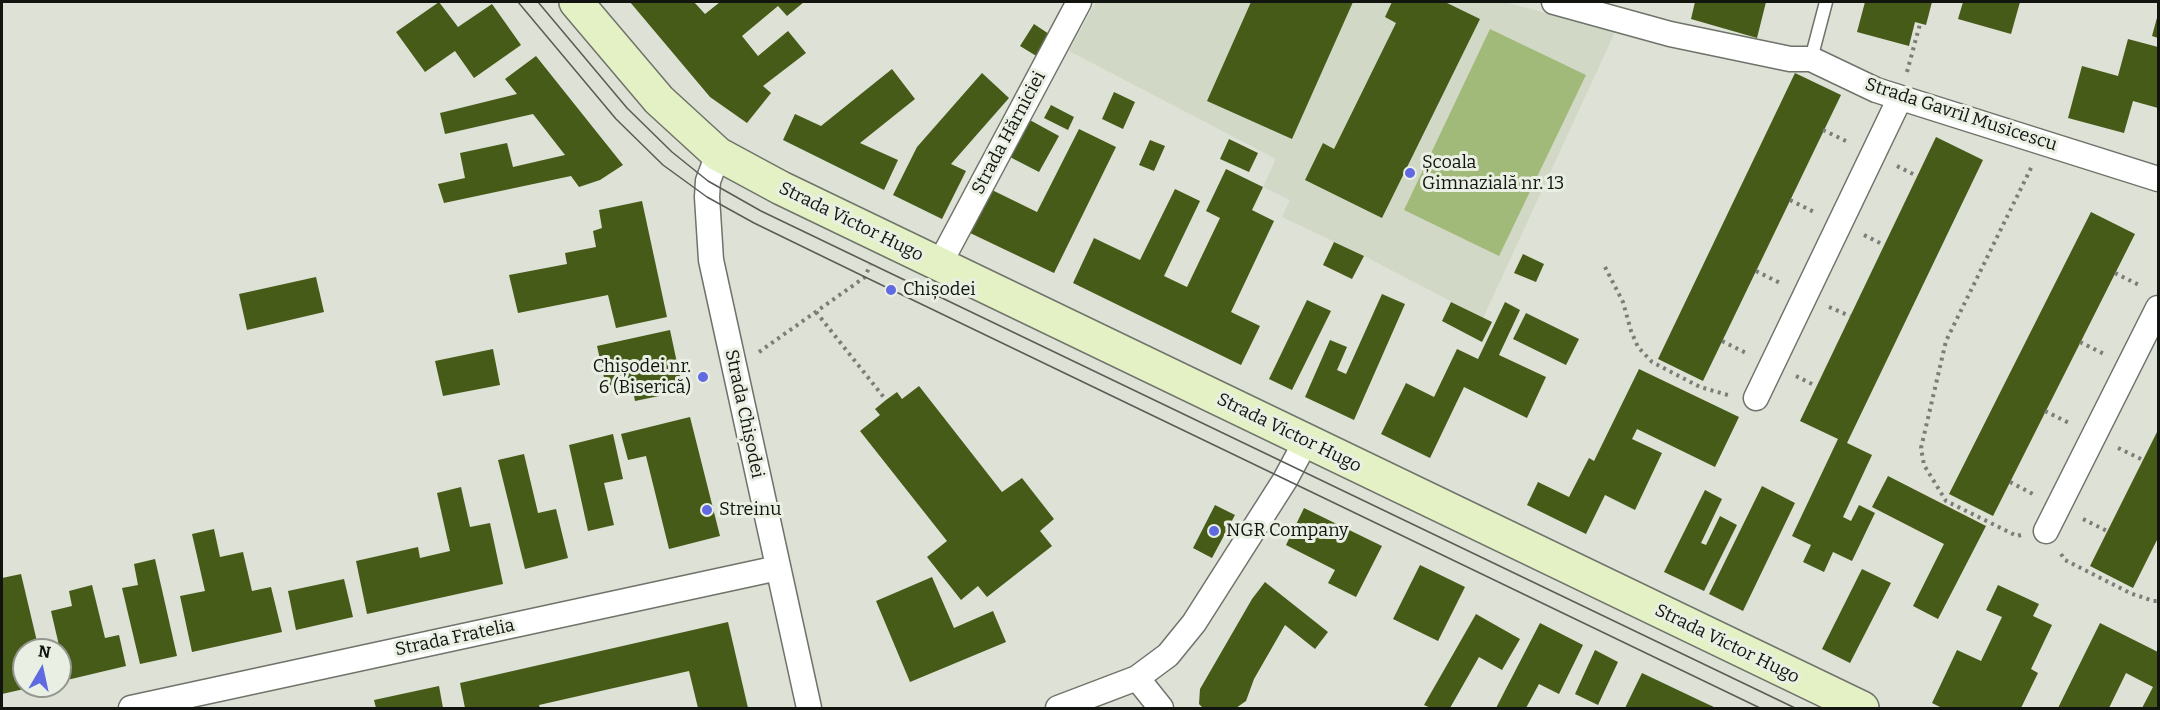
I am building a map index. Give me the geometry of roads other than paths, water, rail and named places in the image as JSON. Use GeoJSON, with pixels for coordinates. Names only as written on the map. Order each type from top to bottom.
{"type":"FeatureCollection","features":[{"type":"Feature","properties":{"kind":"street","name":"Strada Victor Hugo"},"geometry":{"type":"LineString","coordinates":[[576,2],[659,100],[718,154],[781,188],[939,265],[1862,708]]}},
{"type":"Feature","properties":{"kind":"street","name":"Strada Hărniciei"},"geometry":{"type":"LineString","coordinates":[[939,265],[1079,2]]}},
{"type":"Feature","properties":{"kind":"street","name":"Strada Gavril Musicescu"},"geometry":{"type":"LineString","coordinates":[[1554,2],[1670,34],[1790,59],[1811,58],[1876,90],[1903,88],[2158,179]]}},
{"type":"Feature","properties":{"kind":"street"},"geometry":{"type":"LineString","coordinates":[[1756,398],[1903,88]]}},
{"type":"Feature","properties":{"kind":"street","name":"Strada Chișodei"},"geometry":{"type":"LineString","coordinates":[[718,154],[708,181],[711,260],[809,708]]}},
{"type":"Feature","properties":{"kind":"street"},"geometry":{"type":"LineString","coordinates":[[2046,531],[2154,299]]}},
{"type":"Feature","properties":{"kind":"street"},"geometry":{"type":"LineString","coordinates":[[1058,708],[1137,678],[1168,655],[1194,623],[1285,480],[1306,441]]}},
{"type":"Feature","properties":{"kind":"street","name":"Strada Fratelia"},"geometry":{"type":"LineString","coordinates":[[131,708],[778,568]]}},
{"type":"Feature","properties":{"kind":"street"},"geometry":{"type":"LineString","coordinates":[[1137,678],[1161,708]]}},
{"type":"Feature","properties":{"kind":"lane"},"geometry":{"type":"LineString","coordinates":[[1811,58],[1826,2]]}},
{"type":"Feature","properties":{"kind":"tram line"},"geometry":{"type":"LineString","coordinates":[[518,2],[616,119],[663,165],[707,197],[754,223],[865,277],[1760,708]]}},
{"type":"Feature","properties":{"kind":"tram line"},"geometry":{"type":"LineString","coordinates":[[538,2],[627,108],[672,152],[708,181],[761,211],[1795,708]]}},
{"type":"Feature","properties":{"kind":"place","name":"Școala Gimnazială nr. 13"},"geometry":{"type":"Point","coordinates":[1410,173]}},
{"type":"Feature","properties":{"kind":"place","name":"Chișodei"},"geometry":{"type":"Point","coordinates":[891,290]}},
{"type":"Feature","properties":{"kind":"place","name":"Chișodei nr. 6 (Biserică)"},"geometry":{"type":"Point","coordinates":[703,377]}},
{"type":"Feature","properties":{"kind":"place","name":"Streinu"},"geometry":{"type":"Point","coordinates":[707,510]}},
{"type":"Feature","properties":{"kind":"place","name":"NGR Company"},"geometry":{"type":"Point","coordinates":[1214,531]}}]}
